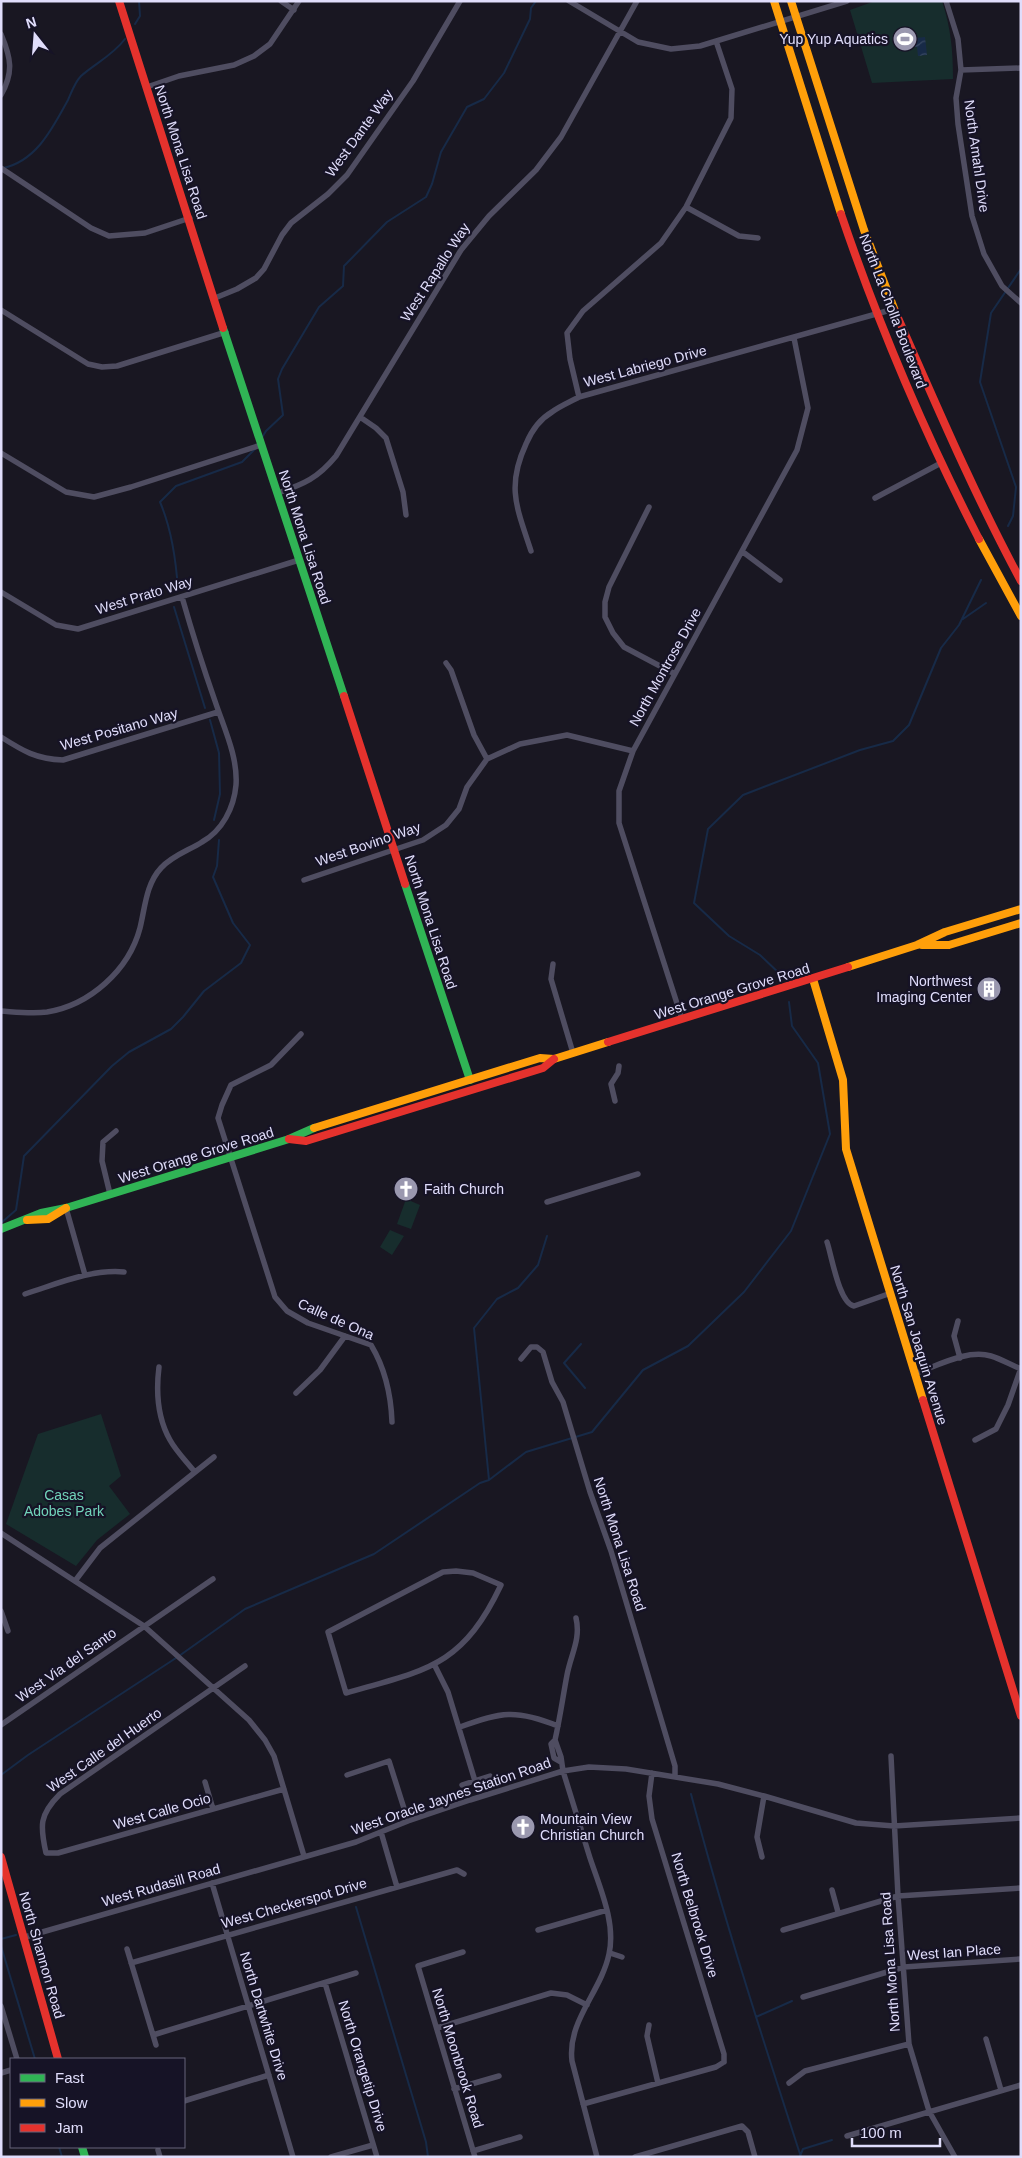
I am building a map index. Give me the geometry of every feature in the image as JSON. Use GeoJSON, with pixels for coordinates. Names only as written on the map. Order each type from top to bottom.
{"type":"FeatureCollection","features":[{"type":"Feature","properties":{"kind":"main road","name":"North Mona Lisa Road"},"geometry":{"type":"LineString","coordinates":[[119,1],[299,560],[470,1080]]}},
{"type":"Feature","properties":{"kind":"main road","name":"North La Cholla Boulevard"},"geometry":{"type":"LineString","coordinates":[[774,1],[802,96],[877,314],[941,463],[1021,616]]}},
{"type":"Feature","properties":{"kind":"main road","name":"North La Cholla Boulevard"},"geometry":{"type":"LineString","coordinates":[[791,1],[864,230],[894,309],[964,466],[1021,581]]}},
{"type":"Feature","properties":{"kind":"main road","name":"West Orange Grove Road"},"geometry":{"type":"LineString","coordinates":[[1,1228],[27,1220],[40,1222],[55,1217],[66,1208],[289,1139],[305,1131],[540,1058],[554,1059],[813,979],[917,946],[945,932],[1021,908]]}},
{"type":"Feature","properties":{"kind":"main road","name":"West Orange Grove Road"},"geometry":{"type":"LineString","coordinates":[[917,946],[949,945],[1021,923]]}},
{"type":"Feature","properties":{"kind":"main road","name":"North San Joaquin Avenue"},"geometry":{"type":"LineString","coordinates":[[813,979],[843,1080],[846,1149],[1021,1716]]}},
{"type":"Feature","properties":{"kind":"main road","name":"West Orange Grove Road"},"geometry":{"type":"LineString","coordinates":[[289,1139],[306,1141],[406,1111],[543,1068],[554,1059]]}},
{"type":"Feature","properties":{"kind":"main road","name":"North Shannon Road"},"geometry":{"type":"LineString","coordinates":[[1,1858],[25,1937],[58,2058]]}},
{"type":"Feature","properties":{"kind":"street"},"geometry":{"type":"LineString","coordinates":[[281,1],[294,10]]}},
{"type":"Feature","properties":{"kind":"street"},"geometry":{"type":"LineString","coordinates":[[147,87],[179,76],[220,69],[242,62],[270,44],[299,1]]}},
{"type":"Feature","properties":{"kind":"street","name":"West Dante Way"},"geometry":{"type":"LineString","coordinates":[[215,298],[237,289],[256,278],[264,269],[282,235],[291,223],[328,194],[347,175],[413,81],[460,1]]}},
{"type":"Feature","properties":{"kind":"street"},"geometry":{"type":"LineString","coordinates":[[569,1],[638,42],[671,49],[683,49],[716,41],[847,1]]}},
{"type":"Feature","properties":{"kind":"street","name":"West Rapallo Way"},"geometry":{"type":"LineString","coordinates":[[278,493],[304,484],[320,473],[336,456],[461,250],[489,216],[536,170],[562,137],[637,1]]}},
{"type":"Feature","properties":{"kind":"street","name":"North Amahl Drive"},"geometry":{"type":"LineString","coordinates":[[946,1],[958,39],[961,70],[956,98],[958,124],[972,216],[984,254],[1002,286],[1021,303]]}},
{"type":"Feature","properties":{"kind":"street"},"geometry":{"type":"LineString","coordinates":[[1,34],[10,67],[10,79],[1,95]]}},
{"type":"Feature","properties":{"kind":"street"},"geometry":{"type":"LineString","coordinates":[[578,397],[567,333],[583,311],[662,243],[686,207],[732,118],[732,89],[716,41]]}},
{"type":"Feature","properties":{"kind":"street"},"geometry":{"type":"LineString","coordinates":[[961,70],[1021,68]]}},
{"type":"Feature","properties":{"kind":"street"},"geometry":{"type":"LineString","coordinates":[[1,168],[91,228],[109,236],[145,233],[190,218]]}},
{"type":"Feature","properties":{"kind":"street"},"geometry":{"type":"LineString","coordinates":[[686,207],[739,236],[758,238]]}},
{"type":"Feature","properties":{"kind":"street","name":"West Labriego Drive"},"geometry":{"type":"LineString","coordinates":[[530,551],[518,513],[514,475],[531,432],[551,412],[578,397],[894,309]]}},
{"type":"Feature","properties":{"kind":"street"},"geometry":{"type":"LineString","coordinates":[[1,310],[71,355],[88,364],[102,367],[117,366],[226,332]]}},
{"type":"Feature","properties":{"kind":"street","name":"North Montrose Drive"},"geometry":{"type":"LineString","coordinates":[[682,1019],[619,823],[619,791],[633,751],[797,450],[808,408],[794,338]]}},
{"type":"Feature","properties":{"kind":"street"},"geometry":{"type":"LineString","coordinates":[[360,417],[386,438],[403,492],[406,514]]}},
{"type":"Feature","properties":{"kind":"street"},"geometry":{"type":"LineString","coordinates":[[1,453],[66,492],[94,497],[262,445]]}},
{"type":"Feature","properties":{"kind":"street"},"geometry":{"type":"LineString","coordinates":[[875,498],[941,463]]}},
{"type":"Feature","properties":{"kind":"street"},"geometry":{"type":"LineString","coordinates":[[649,507],[609,587],[604,602],[605,617],[613,634],[624,647],[675,674]]}},
{"type":"Feature","properties":{"kind":"street"},"geometry":{"type":"LineString","coordinates":[[743,552],[780,580]]}},
{"type":"Feature","properties":{"kind":"street","name":"West Prato Way"},"geometry":{"type":"LineString","coordinates":[[1,592],[56,624],[78,629],[299,560]]}},
{"type":"Feature","properties":{"kind":"street"},"geometry":{"type":"LineString","coordinates":[[1,1011],[47,1012],[73,1003],[104,985],[124,964],[136,942],[154,877],[161,868],[177,855],[212,835],[221,826],[231,806],[236,785],[235,766],[182,597]]}},
{"type":"Feature","properties":{"kind":"street"},"geometry":{"type":"LineString","coordinates":[[446,663],[451,670],[474,735],[486,758],[520,744],[567,735],[633,751]]}},
{"type":"Feature","properties":{"kind":"street","name":"West Positano Way"},"geometry":{"type":"LineString","coordinates":[[1,737],[31,755],[63,760],[218,712]]}},
{"type":"Feature","properties":{"kind":"street","name":"West Bovino Way"},"geometry":{"type":"LineString","coordinates":[[304,880],[423,840],[446,826],[459,808],[467,787],[486,758]]}},
{"type":"Feature","properties":{"kind":"street"},"geometry":{"type":"LineString","coordinates":[[553,964],[551,979],[573,1053]]}},
{"type":"Feature","properties":{"kind":"street","name":"Calle de Ona"},"geometry":{"type":"LineString","coordinates":[[301,1034],[271,1065],[231,1085],[218,1118],[275,1297],[287,1312],[308,1323],[372,1346],[380,1359],[391,1396],[392,1422]]}},
{"type":"Feature","properties":{"kind":"street"},"geometry":{"type":"LineString","coordinates":[[615,1102],[611,1084],[618,1073],[619,1066]]}},
{"type":"Feature","properties":{"kind":"street","name":"West Orange Grove Road"},"geometry":{"type":"LineString","coordinates":[[110,1194],[102,1161],[103,1142],[116,1131]]}},
{"type":"Feature","properties":{"kind":"street"},"geometry":{"type":"LineString","coordinates":[[548,1202],[638,1174]]}},
{"type":"Feature","properties":{"kind":"street"},"geometry":{"type":"LineString","coordinates":[[66,1208],[85,1275]]}},
{"type":"Feature","properties":{"kind":"street"},"geometry":{"type":"LineString","coordinates":[[827,1242],[843,1298],[849,1305],[854,1306],[891,1293]]}},
{"type":"Feature","properties":{"kind":"street"},"geometry":{"type":"LineString","coordinates":[[25,1294],[85,1275],[108,1270],[124,1272]]}},
{"type":"Feature","properties":{"kind":"street"},"geometry":{"type":"LineString","coordinates":[[958,1321],[954,1336],[960,1358]]}},
{"type":"Feature","properties":{"kind":"street"},"geometry":{"type":"LineString","coordinates":[[296,1393],[320,1370],[345,1336]]}},
{"type":"Feature","properties":{"kind":"street","name":"North Mona Lisa Road"},"geometry":{"type":"LineString","coordinates":[[521,1359],[531,1347],[541,1349],[546,1359],[552,1382],[562,1402],[653,1690],[675,1766],[675,1776]]}},
{"type":"Feature","properties":{"kind":"street"},"geometry":{"type":"LineString","coordinates":[[914,1374],[960,1358],[980,1355],[991,1356],[1021,1368],[1008,1405],[996,1430],[975,1440]]}},
{"type":"Feature","properties":{"kind":"street"},"geometry":{"type":"LineString","coordinates":[[158,1366],[156,1391],[160,1412],[170,1439],[194,1471]]}},
{"type":"Feature","properties":{"kind":"street"},"geometry":{"type":"LineString","coordinates":[[75,1582],[100,1548],[194,1471],[214,1457]]}},
{"type":"Feature","properties":{"kind":"street"},"geometry":{"type":"LineString","coordinates":[[1,1542],[4,1534],[144,1626],[249,1720],[266,1740],[274,1756],[304,1856]]}},
{"type":"Feature","properties":{"kind":"street"},"geometry":{"type":"LineString","coordinates":[[456,1571],[473,1574],[501,1586],[480,1625],[461,1646],[435,1666],[346,1693],[328,1632],[443,1572],[456,1571]]}},
{"type":"Feature","properties":{"kind":"street","name":"West Via del Santo"},"geometry":{"type":"LineString","coordinates":[[1,1725],[213,1579]]}},
{"type":"Feature","properties":{"kind":"street"},"geometry":{"type":"LineString","coordinates":[[1,1611],[8,1631]]}},
{"type":"Feature","properties":{"kind":"street"},"geometry":{"type":"LineString","coordinates":[[576,1618],[578,1640],[568,1672],[556,1740],[551,1744],[554,1758],[561,1762],[606,1910],[611,1935],[610,1953],[577,2024],[571,2050],[572,2061],[597,2157]]}},
{"type":"Feature","properties":{"kind":"street","name":"West Calle del Huerto"},"geometry":{"type":"LineString","coordinates":[[46,1853],[42,1835],[42,1822],[47,1807],[60,1794],[245,1666]]}},
{"type":"Feature","properties":{"kind":"street"},"geometry":{"type":"LineString","coordinates":[[435,1666],[448,1692],[475,1781]]}},
{"type":"Feature","properties":{"kind":"street"},"geometry":{"type":"LineString","coordinates":[[460,1727],[494,1715],[515,1713],[538,1717],[558,1726]]}},
{"type":"Feature","properties":{"kind":"street","name":"North Mona Lisa Road"},"geometry":{"type":"LineString","coordinates":[[891,1756],[898,1896],[909,2044],[929,2111],[955,2157]]}},
{"type":"Feature","properties":{"kind":"street"},"geometry":{"type":"LineString","coordinates":[[347,1775],[389,1761],[408,1822]]}},
{"type":"Feature","properties":{"kind":"street","name":"West Oracle Jaynes Station Road"},"geometry":{"type":"LineString","coordinates":[[304,1856],[356,1842],[408,1822],[563,1771],[589,1767],[626,1769],[675,1776],[764,1796],[856,1823],[894,1826],[1021,1818]]}},
{"type":"Feature","properties":{"kind":"street","name":"North Belbrook Drive"},"geometry":{"type":"LineString","coordinates":[[652,1773],[649,1796],[652,1819],[726,2063],[658,2084]]}},
{"type":"Feature","properties":{"kind":"street"},"geometry":{"type":"LineString","coordinates":[[462,1785],[490,1776]]}},
{"type":"Feature","properties":{"kind":"street"},"geometry":{"type":"LineString","coordinates":[[205,1782],[213,1809]]}},
{"type":"Feature","properties":{"kind":"street","name":"West Calle Ocio"},"geometry":{"type":"LineString","coordinates":[[46,1853],[58,1854],[284,1789]]}},
{"type":"Feature","properties":{"kind":"street"},"geometry":{"type":"LineString","coordinates":[[762,1857],[758,1838],[764,1796]]}},
{"type":"Feature","properties":{"kind":"street"},"geometry":{"type":"LineString","coordinates":[[381,1832],[397,1887]]}},
{"type":"Feature","properties":{"kind":"street","name":"West Rudasill Road"},"geometry":{"type":"LineString","coordinates":[[25,1937],[304,1856]]}},
{"type":"Feature","properties":{"kind":"street","name":"West Checkerspot Drive"},"geometry":{"type":"LineString","coordinates":[[131,1963],[457,1870],[464,1874]]}},
{"type":"Feature","properties":{"kind":"street","name":"North Dartwhite Drive"},"geometry":{"type":"LineString","coordinates":[[212,1883],[293,2157]]}},
{"type":"Feature","properties":{"kind":"street"},"geometry":{"type":"LineString","coordinates":[[783,1930],[838,1912],[898,1896],[1021,1888]]}},
{"type":"Feature","properties":{"kind":"street"},"geometry":{"type":"LineString","coordinates":[[832,1890],[838,1912]]}},
{"type":"Feature","properties":{"kind":"street"},"geometry":{"type":"LineString","coordinates":[[538,1930],[606,1910]]}},
{"type":"Feature","properties":{"kind":"street"},"geometry":{"type":"LineString","coordinates":[[127,1949],[156,2045]]}},
{"type":"Feature","properties":{"kind":"street","name":"North Moonbrook Road"},"geometry":{"type":"LineString","coordinates":[[463,1952],[418,1966],[474,2154]]}},
{"type":"Feature","properties":{"kind":"street"},"geometry":{"type":"LineString","coordinates":[[610,1953],[622,1957]]}},
{"type":"Feature","properties":{"kind":"street","name":"West Ian Place"},"geometry":{"type":"LineString","coordinates":[[803,1997],[904,1967],[1021,1959]]}},
{"type":"Feature","properties":{"kind":"street"},"geometry":{"type":"LineString","coordinates":[[153,2035],[356,1973]]}},
{"type":"Feature","properties":{"kind":"street","name":"North Orangetip Drive"},"geometry":{"type":"LineString","coordinates":[[324,1983],[377,2157]]}},
{"type":"Feature","properties":{"kind":"street"},"geometry":{"type":"LineString","coordinates":[[437,2028],[551,1993],[567,1995],[587,2005]]}},
{"type":"Feature","properties":{"kind":"street"},"geometry":{"type":"LineString","coordinates":[[1,2006],[17,2058]]}},
{"type":"Feature","properties":{"kind":"street"},"geometry":{"type":"LineString","coordinates":[[584,2104],[658,2084],[647,2036],[649,2025]]}},
{"type":"Feature","properties":{"kind":"street"},"geometry":{"type":"LineString","coordinates":[[986,2039],[1001,2090]]}},
{"type":"Feature","properties":{"kind":"street"},"geometry":{"type":"LineString","coordinates":[[789,2083],[805,2071],[909,2044]]}},
{"type":"Feature","properties":{"kind":"street"},"geometry":{"type":"LineString","coordinates":[[185,2101],[269,2075]]}},
{"type":"Feature","properties":{"kind":"street"},"geometry":{"type":"LineString","coordinates":[[454,2089],[499,2076]]}},
{"type":"Feature","properties":{"kind":"street"},"geometry":{"type":"LineString","coordinates":[[847,2136],[1021,2085]]}},
{"type":"Feature","properties":{"kind":"street"},"geometry":{"type":"LineString","coordinates":[[635,2157],[744,2125],[756,2157]]}},
{"type":"Feature","properties":{"kind":"street"},"geometry":{"type":"LineString","coordinates":[[474,2154],[520,2137]]}},
{"type":"Feature","properties":{"kind":"street"},"geometry":{"type":"LineString","coordinates":[[331,2157],[373,2145]]}},
{"type":"Feature","properties":{"kind":"green space","name":"Yup Yup Aquatics"},"geometry":{"type":"Polygon","coordinates":[[[875,1],[942,1],[951,40],[953,79],[872,83],[850,10],[875,1]]]}},
{"type":"Feature","properties":{"kind":"green space"},"geometry":{"type":"Polygon","coordinates":[[[406,1199],[420,1205],[411,1229],[397,1224],[406,1199]]]}},
{"type":"Feature","properties":{"kind":"green space"},"geometry":{"type":"Polygon","coordinates":[[[390,1230],[404,1236],[392,1255],[380,1247],[390,1230]]]}},
{"type":"Feature","properties":{"kind":"green space","name":"Casas Adobes Park"},"geometry":{"type":"Polygon","coordinates":[[[101,1414],[121,1476],[109,1486],[130,1514],[97,1540],[76,1566],[6,1524],[38,1434],[101,1414]]]}},
{"type":"Feature","properties":{"kind":"water"},"geometry":{"type":"Polygon","coordinates":[[[925,37],[927,55],[918,56],[917,47],[909,47],[908,39],[925,37]]]}},
{"type":"Feature","properties":{"kind":"waterway"},"geometry":{"type":"LineString","coordinates":[[135,24],[140,16],[139,1]]}},
{"type":"Feature","properties":{"kind":"waterway"},"geometry":{"type":"LineString","coordinates":[[261,439],[266,431],[283,415],[278,379],[282,369],[319,307],[343,286],[344,266],[387,222],[426,197],[432,184],[441,152],[467,107],[484,99],[504,73],[530,19],[531,8],[536,1]]}},
{"type":"Feature","properties":{"kind":"waterway"},"geometry":{"type":"LineString","coordinates":[[3,168],[15,164],[35,151],[50,132],[79,78],[115,50],[125,39]]}},
{"type":"Feature","properties":{"kind":"waterway"},"geometry":{"type":"LineString","coordinates":[[1008,526],[1013,516],[1016,487],[980,382],[991,313],[1021,269]]}},
{"type":"Feature","properties":{"kind":"waterway"},"geometry":{"type":"LineString","coordinates":[[178,590],[173,545],[168,523],[160,502],[176,486],[242,462],[256,448]]}},
{"type":"Feature","properties":{"kind":"waterway"},"geometry":{"type":"LineString","coordinates":[[782,976],[760,955],[729,936],[694,903],[708,829],[743,795],[860,750],[893,741],[909,725],[941,648],[959,625],[981,580]]}},
{"type":"Feature","properties":{"kind":"waterway"},"geometry":{"type":"LineString","coordinates":[[963,619],[986,603]]}},
{"type":"Feature","properties":{"kind":"waterway"},"geometry":{"type":"LineString","coordinates":[[174,607],[205,708]]}},
{"type":"Feature","properties":{"kind":"waterway"},"geometry":{"type":"LineString","coordinates":[[210,720],[219,753],[220,794],[214,820]]}},
{"type":"Feature","properties":{"kind":"waterway"},"geometry":{"type":"LineString","coordinates":[[1,1223],[16,1210],[24,1156],[112,1066],[129,1052],[171,1029],[204,991],[241,963],[250,945],[233,923],[213,877],[217,866],[219,840]]}},
{"type":"Feature","properties":{"kind":"waterway"},"geometry":{"type":"LineString","coordinates":[[1,1775],[28,1755],[179,1656],[245,1609],[374,1554],[480,1483],[489,1480],[526,1452],[592,1432],[643,1370],[688,1346],[744,1292],[791,1231],[830,1134],[818,1063],[792,1026],[789,1002]]}},
{"type":"Feature","properties":{"kind":"waterway"},"geometry":{"type":"LineString","coordinates":[[489,1480],[474,1328],[497,1299],[518,1288],[538,1265],[547,1236]]}},
{"type":"Feature","properties":{"kind":"waterway"},"geometry":{"type":"LineString","coordinates":[[581,1344],[564,1363],[585,1388]]}},
{"type":"Feature","properties":{"kind":"waterway"},"geometry":{"type":"LineString","coordinates":[[691,1794],[757,2022],[801,2157]]}},
{"type":"Feature","properties":{"kind":"waterway"},"geometry":{"type":"LineString","coordinates":[[356,1907],[426,2142],[428,2157]]}},
{"type":"Feature","properties":{"kind":"waterway"},"geometry":{"type":"LineString","coordinates":[[1,1939],[16,1935]]}},
{"type":"Feature","properties":{"kind":"waterway"},"geometry":{"type":"LineString","coordinates":[[1,1946],[35,2058]]}},
{"type":"Feature","properties":{"kind":"waterway"},"geometry":{"type":"LineString","coordinates":[[756,2017],[792,2001]]}},
{"type":"Feature","properties":{"kind":"waterway"},"geometry":{"type":"LineString","coordinates":[[800,2156],[803,2149],[832,2140]]}},
{"type":"Feature","properties":{"kind":"waterway"},"geometry":{"type":"LineString","coordinates":[[59,2148],[62,2157]]}},
{"type":"Feature","properties":{"kind":"traffic: fast"},"geometry":{"type":"LineString","coordinates":[[223,328],[344,696]]}},
{"type":"Feature","properties":{"kind":"traffic: fast"},"geometry":{"type":"LineString","coordinates":[[405,884],[470,1080]]}},
{"type":"Feature","properties":{"kind":"traffic: fast"},"geometry":{"type":"LineString","coordinates":[[1,1229],[41,1213],[66,1208],[289,1139],[314,1128]]}},
{"type":"Feature","properties":{"kind":"traffic: fast"},"geometry":{"type":"LineString","coordinates":[[82,2148],[85,2157]]}},
{"type":"Feature","properties":{"kind":"traffic: slow"},"geometry":{"type":"LineString","coordinates":[[774,1],[841,214]]}},
{"type":"Feature","properties":{"kind":"traffic: slow"},"geometry":{"type":"LineString","coordinates":[[791,1],[864,230],[895,311]]}},
{"type":"Feature","properties":{"kind":"traffic: slow"},"geometry":{"type":"LineString","coordinates":[[979,539],[1021,616]]}},
{"type":"Feature","properties":{"kind":"traffic: slow"},"geometry":{"type":"LineString","coordinates":[[848,967],[917,945],[945,932],[1021,909]]}},
{"type":"Feature","properties":{"kind":"traffic: slow"},"geometry":{"type":"LineString","coordinates":[[922,945],[949,945],[1021,923]]}},
{"type":"Feature","properties":{"kind":"traffic: slow"},"geometry":{"type":"LineString","coordinates":[[813,979],[843,1080],[846,1149],[923,1400]]}},
{"type":"Feature","properties":{"kind":"traffic: slow"},"geometry":{"type":"LineString","coordinates":[[314,1128],[540,1058],[554,1059],[608,1042]]}},
{"type":"Feature","properties":{"kind":"traffic: slow"},"geometry":{"type":"LineString","coordinates":[[27,1220],[48,1219],[66,1208]]}},
{"type":"Feature","properties":{"kind":"traffic: jam"},"geometry":{"type":"LineString","coordinates":[[119,1],[223,328]]}},
{"type":"Feature","properties":{"kind":"traffic: jam"},"geometry":{"type":"LineString","coordinates":[[841,214],[871,297],[904,379],[940,460],[979,539]]}},
{"type":"Feature","properties":{"kind":"traffic: jam"},"geometry":{"type":"LineString","coordinates":[[895,311],[971,481],[1021,581]]}},
{"type":"Feature","properties":{"kind":"traffic: jam"},"geometry":{"type":"LineString","coordinates":[[344,696],[405,884]]}},
{"type":"Feature","properties":{"kind":"traffic: jam"},"geometry":{"type":"LineString","coordinates":[[608,1042],[848,967]]}},
{"type":"Feature","properties":{"kind":"traffic: jam"},"geometry":{"type":"LineString","coordinates":[[289,1139],[306,1141],[543,1068],[554,1059]]}},
{"type":"Feature","properties":{"kind":"traffic: jam"},"geometry":{"type":"LineString","coordinates":[[923,1400],[1021,1716]]}},
{"type":"Feature","properties":{"kind":"traffic: jam"},"geometry":{"type":"LineString","coordinates":[[1,1857],[58,2058]]}},
{"type":"Feature","properties":{"kind":"place","name":"Yup Yup Aquatics"},"geometry":{"type":"Point","coordinates":[905,39]}},
{"type":"Feature","properties":{"kind":"place","name":"Northwest Imaging Center"},"geometry":{"type":"Point","coordinates":[989,989]}},
{"type":"Feature","properties":{"kind":"place","name":"Faith Church"},"geometry":{"type":"Point","coordinates":[406,1189]}},
{"type":"Feature","properties":{"kind":"place","name":"Mountain View Christian Church"},"geometry":{"type":"Point","coordinates":[523,1827]}}]}
